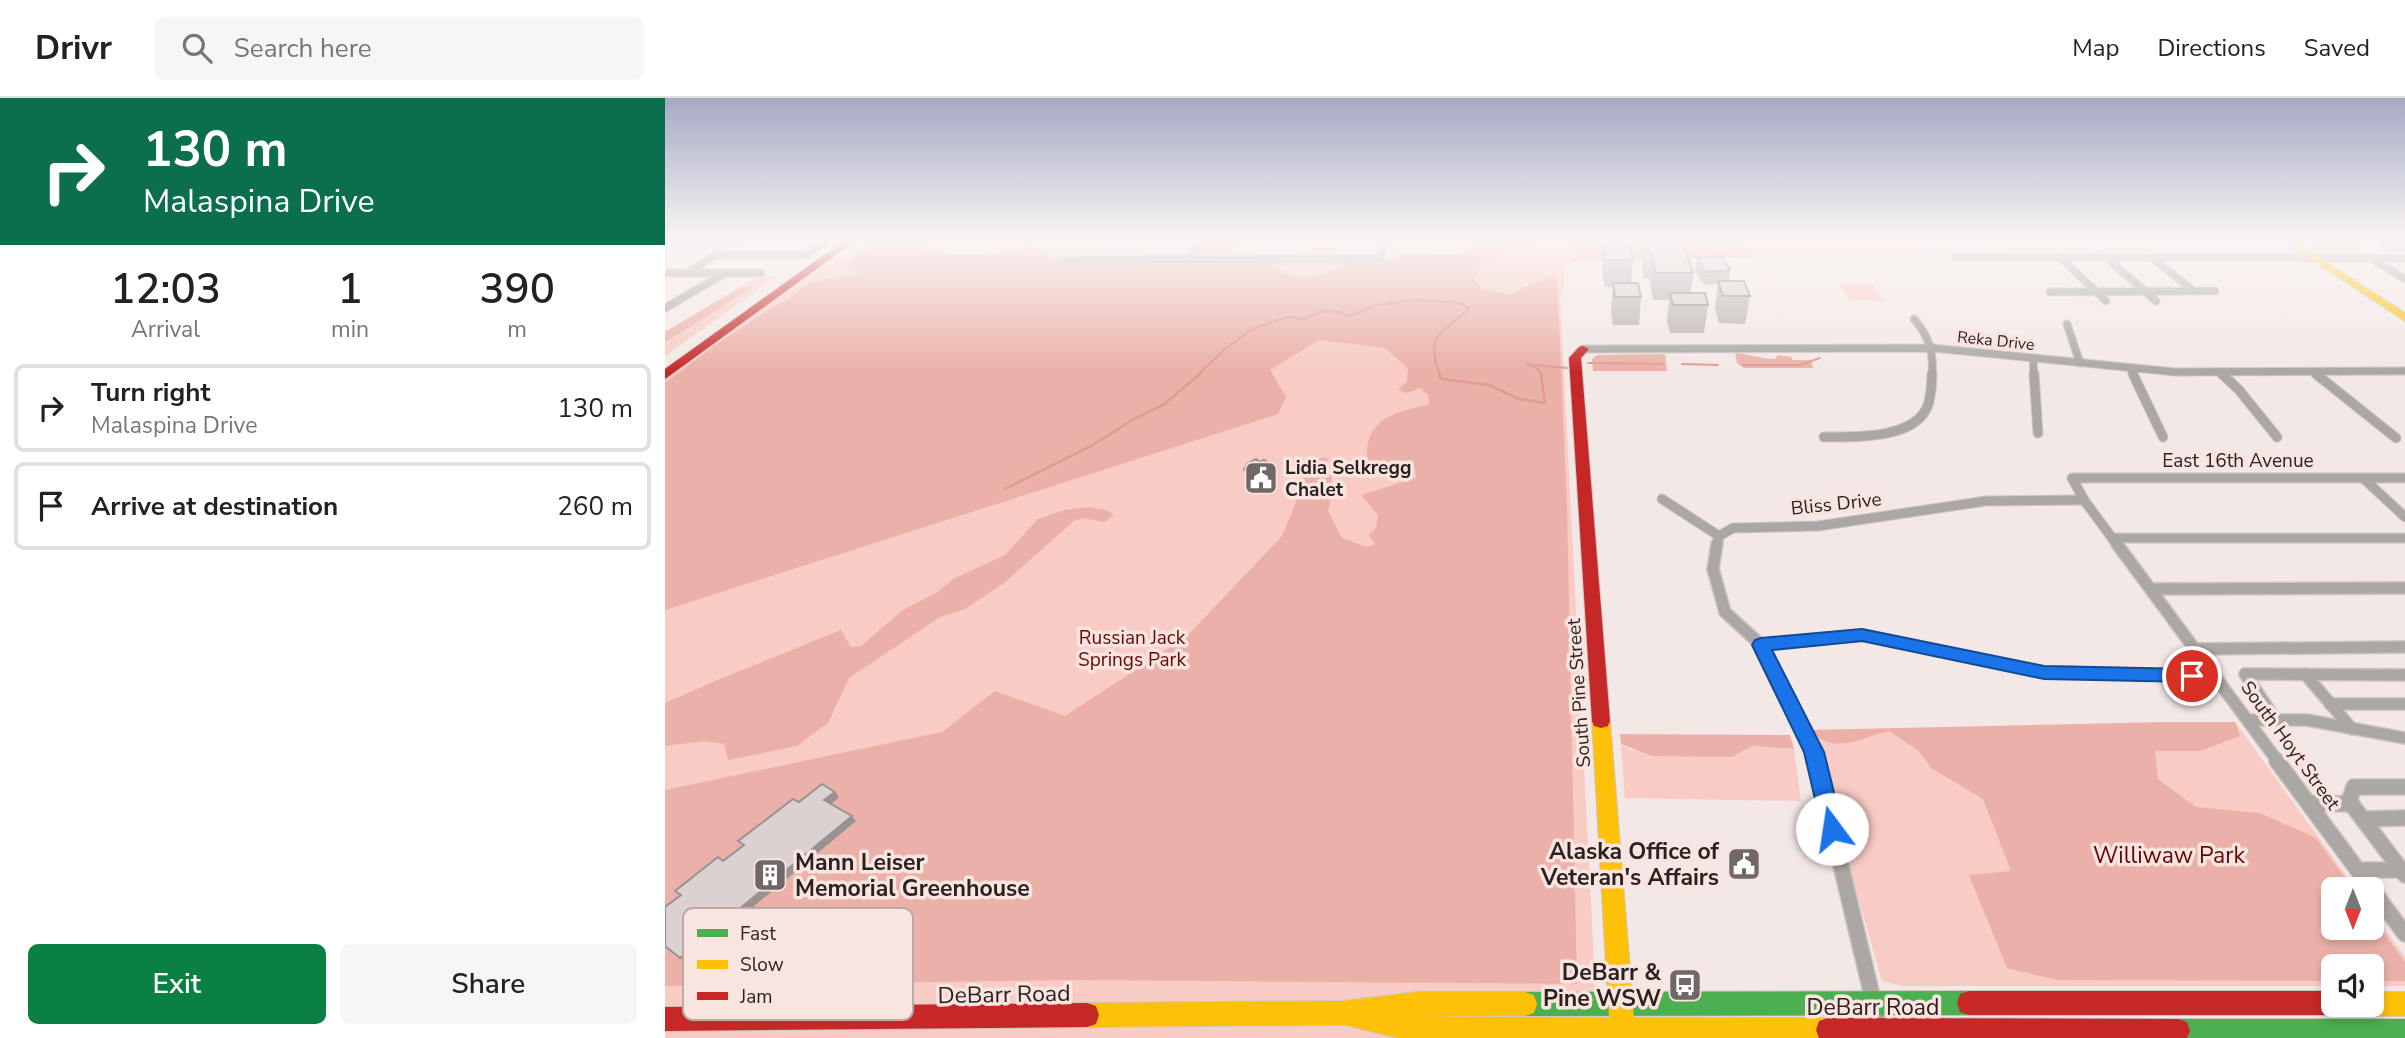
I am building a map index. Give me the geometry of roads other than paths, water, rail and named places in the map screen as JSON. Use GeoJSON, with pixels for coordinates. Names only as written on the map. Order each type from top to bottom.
{"type":"FeatureCollection","features":[{"type":"Feature","properties":{"kind":"main road"},"geometry":{"type":"LineString","coordinates":[[665,365],[778,284]]}},
{"type":"Feature","properties":{"kind":"main road"},"geometry":{"type":"LineString","coordinates":[[665,375],[791,284]]}},
{"type":"Feature","properties":{"kind":"main road"},"geometry":{"type":"LineString","coordinates":[[2356,284],[2405,318]]}},
{"type":"Feature","properties":{"kind":"main road"},"geometry":{"type":"LineString","coordinates":[[2362,284],[2405,310]]}},
{"type":"Feature","properties":{"kind":"main road","name":"South Pine Street"},"geometry":{"type":"LineString","coordinates":[[1583,349],[1578,351],[1575,358],[1623,1034]]}},
{"type":"Feature","properties":{"kind":"main road","name":"DeBarr Road"},"geometry":{"type":"LineString","coordinates":[[913,1017],[1343,1013],[1396,1004],[2321,1003]]}},
{"type":"Feature","properties":{"kind":"main road"},"geometry":{"type":"LineString","coordinates":[[2384,1004],[2405,1004]]}},
{"type":"Feature","properties":{"kind":"main road","name":"DeBarr Road"},"geometry":{"type":"LineString","coordinates":[[1343,1013],[1394,1026],[1434,1030],[1623,1034],[1880,1029],[2120,1034],[2405,1031]]}},
{"type":"Feature","properties":{"kind":"main road","name":"DeBarr Road"},"geometry":{"type":"LineString","coordinates":[[665,1019],[683,1019]]}},
{"type":"Feature","properties":{"kind":"street"},"geometry":{"type":"LineString","coordinates":[[665,308],[707,284]]}},
{"type":"Feature","properties":{"kind":"street"},"geometry":{"type":"LineString","coordinates":[[2088,284],[2106,301]]}},
{"type":"Feature","properties":{"kind":"street"},"geometry":{"type":"LineString","coordinates":[[2137,284],[2155,301]]}},
{"type":"Feature","properties":{"kind":"street"},"geometry":{"type":"LineString","coordinates":[[2185,284],[2205,300]]}},
{"type":"Feature","properties":{"kind":"street"},"geometry":{"type":"LineString","coordinates":[[2050,292],[2215,291]]}},
{"type":"Feature","properties":{"kind":"street"},"geometry":{"type":"LineString","coordinates":[[1824,437],[1885,433],[1904,429],[1919,418],[1929,404],[1933,348],[1926,330],[1914,319]]}},
{"type":"Feature","properties":{"kind":"street"},"geometry":{"type":"LineString","coordinates":[[2067,324],[2080,363]]}},
{"type":"Feature","properties":{"kind":"street","name":"Reka Drive"},"geometry":{"type":"LineString","coordinates":[[1583,349],[1933,348],[2175,372],[2405,371]]}},
{"type":"Feature","properties":{"kind":"street"},"geometry":{"type":"LineString","coordinates":[[2033,358],[2038,433]]}},
{"type":"Feature","properties":{"kind":"street"},"geometry":{"type":"LineString","coordinates":[[2130,368],[2163,436]]}},
{"type":"Feature","properties":{"kind":"street"},"geometry":{"type":"LineString","coordinates":[[2313,371],[2396,438]]}},
{"type":"Feature","properties":{"kind":"street"},"geometry":{"type":"LineString","coordinates":[[2220,372],[2239,390],[2277,438]]}},
{"type":"Feature","properties":{"kind":"street","name":"East 16th Avenue"},"geometry":{"type":"LineString","coordinates":[[2072,478],[2405,478]]}},
{"type":"Feature","properties":{"kind":"street","name":"South Hoyt Street"},"geometry":{"type":"LineString","coordinates":[[2072,478],[2084,500],[2115,538],[2405,934]]}},
{"type":"Feature","properties":{"kind":"street"},"geometry":{"type":"LineString","coordinates":[[2363,478],[2405,516]]}},
{"type":"Feature","properties":{"kind":"street"},"geometry":{"type":"LineString","coordinates":[[1662,499],[1719,536],[1713,569],[1725,612],[1761,645],[1814,752],[1880,1029]]}},
{"type":"Feature","properties":{"kind":"street","name":"Bliss Drive"},"geometry":{"type":"LineString","coordinates":[[1719,536],[1733,528],[1818,526],[1986,501],[2084,500]]}},
{"type":"Feature","properties":{"kind":"street"},"geometry":{"type":"LineString","coordinates":[[2115,538],[2405,538]]}},
{"type":"Feature","properties":{"kind":"street"},"geometry":{"type":"LineString","coordinates":[[2152,589],[2405,588]]}},
{"type":"Feature","properties":{"kind":"street"},"geometry":{"type":"LineString","coordinates":[[1761,645],[1862,635],[2044,672],[2216,676]]}},
{"type":"Feature","properties":{"kind":"street"},"geometry":{"type":"LineString","coordinates":[[2196,649],[2405,647]]}},
{"type":"Feature","properties":{"kind":"street"},"geometry":{"type":"LineString","coordinates":[[2276,720],[2245,674],[2405,675]]}},
{"type":"Feature","properties":{"kind":"street"},"geometry":{"type":"LineString","coordinates":[[2305,674],[2352,729]]}},
{"type":"Feature","properties":{"kind":"street"},"geometry":{"type":"LineString","coordinates":[[2330,704],[2405,704]]}},
{"type":"Feature","properties":{"kind":"street"},"geometry":{"type":"LineString","coordinates":[[2248,720],[2307,720],[2405,738]]}},
{"type":"Feature","properties":{"kind":"street"},"geometry":{"type":"LineString","coordinates":[[2402,867],[2349,801],[2354,787],[2405,787]]}},
{"type":"Feature","properties":{"kind":"street"},"geometry":{"type":"LineString","coordinates":[[2309,803],[2352,804]]}},
{"type":"Feature","properties":{"kind":"street"},"geometry":{"type":"LineString","coordinates":[[2363,819],[2405,818]]}},
{"type":"Feature","properties":{"kind":"street"},"geometry":{"type":"LineString","coordinates":[[2358,870],[2402,867]]}},
{"type":"Feature","properties":{"kind":"waterway"},"geometry":{"type":"LineString","coordinates":[[1198,375],[1226,348],[1253,329],[1288,317],[1303,319],[1321,312],[1334,311],[1350,316],[1374,306],[1411,300],[1456,302],[1469,308],[1445,329],[1436,341],[1435,361],[1440,375]]}},
{"type":"Feature","properties":{"kind":"waterway"},"geometry":{"type":"LineString","coordinates":[[1743,365],[1800,365],[1820,358]]}},
{"type":"Feature","properties":{"kind":"waterway"},"geometry":{"type":"LineString","coordinates":[[1588,363],[1662,364]]}},
{"type":"Feature","properties":{"kind":"waterway"},"geometry":{"type":"LineString","coordinates":[[1542,375],[1538,369],[1527,364],[1567,368]]}},
{"type":"Feature","properties":{"kind":"waterway"},"geometry":{"type":"LineString","coordinates":[[1682,364],[1718,365]]}},
{"type":"Feature","properties":{"kind":"waterway"},"geometry":{"type":"LineString","coordinates":[[1005,489],[1093,445],[1132,420],[1163,405],[1200,374]]}},
{"type":"Feature","properties":{"kind":"waterway"},"geometry":{"type":"LineString","coordinates":[[1439,374],[1441,379],[1489,385],[1519,399],[1545,403],[1541,374]]}},
{"type":"Feature","properties":{"kind":"place","name":"Lidia Selkregg Chalet"},"geometry":{"type":"Point","coordinates":[1261,478]}},
{"type":"Feature","properties":{"kind":"place","name":"Alaska Office of Veteran's Affairs"},"geometry":{"type":"Point","coordinates":[1744,864]}},
{"type":"Feature","properties":{"kind":"place","name":"Mann Leiser Memorial Greenhouse"},"geometry":{"type":"Point","coordinates":[770,875]}},
{"type":"Feature","properties":{"kind":"place","name":"DeBarr & Pine WSW"},"geometry":{"type":"Point","coordinates":[1685,985]}},
{"type":"Feature","properties":{"kind":"park label","name":"Russian Jack Springs Park"},"geometry":{"type":"Point","coordinates":[1132,648]}},
{"type":"Feature","properties":{"kind":"park label","name":"Williwaw Park"},"geometry":{"type":"Point","coordinates":[2169,855]}}]}
